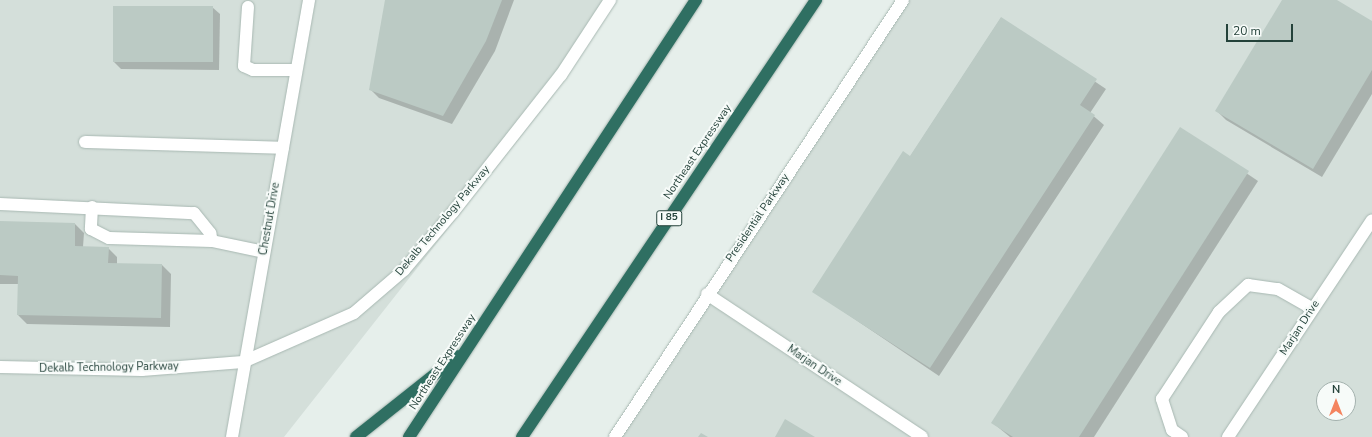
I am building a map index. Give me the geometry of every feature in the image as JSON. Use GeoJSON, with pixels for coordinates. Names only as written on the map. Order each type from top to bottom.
{"type":"FeatureCollection","features":[{"type":"Feature","properties":{"kind":"highway","name":"Northeast Expressway"},"geometry":{"type":"LineString","coordinates":[[409,437],[696,0]]}},
{"type":"Feature","properties":{"kind":"highway","name":"Northeast Expressway"},"geometry":{"type":"LineString","coordinates":[[522,437],[816,0]]}},
{"type":"Feature","properties":{"kind":"highway"},"geometry":{"type":"LineString","coordinates":[[356,437],[465,351]]}},
{"type":"Feature","properties":{"kind":"street","name":"Chestnut Drive"},"geometry":{"type":"LineString","coordinates":[[232,437],[243,362],[309,0]]}},
{"type":"Feature","properties":{"kind":"street","name":"Dekalb Technology Parkway"},"geometry":{"type":"LineString","coordinates":[[0,367],[142,370],[243,362],[354,313],[404,270],[561,75],[610,0]]}},
{"type":"Feature","properties":{"kind":"street","name":"Presidential Parkway"},"geometry":{"type":"LineString","coordinates":[[615,437],[707,294],[902,0]]}},
{"type":"Feature","properties":{"kind":"street"},"geometry":{"type":"LineString","coordinates":[[248,7],[244,66],[253,70],[296,70]]}},
{"type":"Feature","properties":{"kind":"street"},"geometry":{"type":"LineString","coordinates":[[85,142],[283,148]]}},
{"type":"Feature","properties":{"kind":"street"},"geometry":{"type":"LineString","coordinates":[[0,204],[92,207],[194,213],[210,233],[212,241]]}},
{"type":"Feature","properties":{"kind":"street"},"geometry":{"type":"LineString","coordinates":[[92,207],[91,229],[109,238],[164,241],[212,241],[264,252]]}},
{"type":"Feature","properties":{"kind":"street","name":"Marjan Drive"},"geometry":{"type":"LineString","coordinates":[[1228,437],[1372,220]]}},
{"type":"Feature","properties":{"kind":"street"},"geometry":{"type":"LineString","coordinates":[[1182,437],[1172,430],[1162,399],[1219,312],[1248,285],[1278,289],[1313,309]]}},
{"type":"Feature","properties":{"kind":"street","name":"Marjan Drive"},"geometry":{"type":"LineString","coordinates":[[707,294],[922,437]]}},
{"type":"Feature","properties":{"kind":"shaded area"},"geometry":{"type":"Polygon","coordinates":[[[0,0],[615,0],[552,97],[284,437],[0,437],[0,0]]]}},
{"type":"Feature","properties":{"kind":"shaded area"},"geometry":{"type":"Polygon","coordinates":[[[903,0],[1372,0],[1372,437],[621,437],[903,0]]]}},
{"type":"Feature","properties":{"kind":"building"},"geometry":{"type":"Polygon","coordinates":[[[385,0],[502,0],[486,41],[443,116],[369,90],[385,0]]]}},
{"type":"Feature","properties":{"kind":"building"},"geometry":{"type":"Polygon","coordinates":[[[1282,0],[1337,0],[1372,21],[1372,70],[1313,169],[1215,111],[1282,0]]]}},
{"type":"Feature","properties":{"kind":"building"},"geometry":{"type":"Polygon","coordinates":[[[113,6],[213,6],[213,62],[113,62],[113,6]]]}},
{"type":"Feature","properties":{"kind":"building"},"geometry":{"type":"Polygon","coordinates":[[[1001,17],[1097,79],[1080,105],[1095,115],[930,368],[812,292],[903,151],[910,156],[1001,17]]]}},
{"type":"Feature","properties":{"kind":"building"},"geometry":{"type":"Polygon","coordinates":[[[1180,127],[1249,171],[1079,437],[1013,437],[991,423],[1180,127]]]}},
{"type":"Feature","properties":{"kind":"building"},"geometry":{"type":"Polygon","coordinates":[[[0,221],[75,223],[75,246],[109,247],[108,263],[162,264],[161,318],[17,315],[18,276],[0,275],[0,221]]]}},
{"type":"Feature","properties":{"kind":"building"},"geometry":{"type":"Polygon","coordinates":[[[785,419],[815,437],[775,437],[785,419]]]}},
{"type":"Feature","properties":{"kind":"building"},"geometry":{"type":"Polygon","coordinates":[[[701,433],[708,437],[698,437],[701,433]]]}}]}
